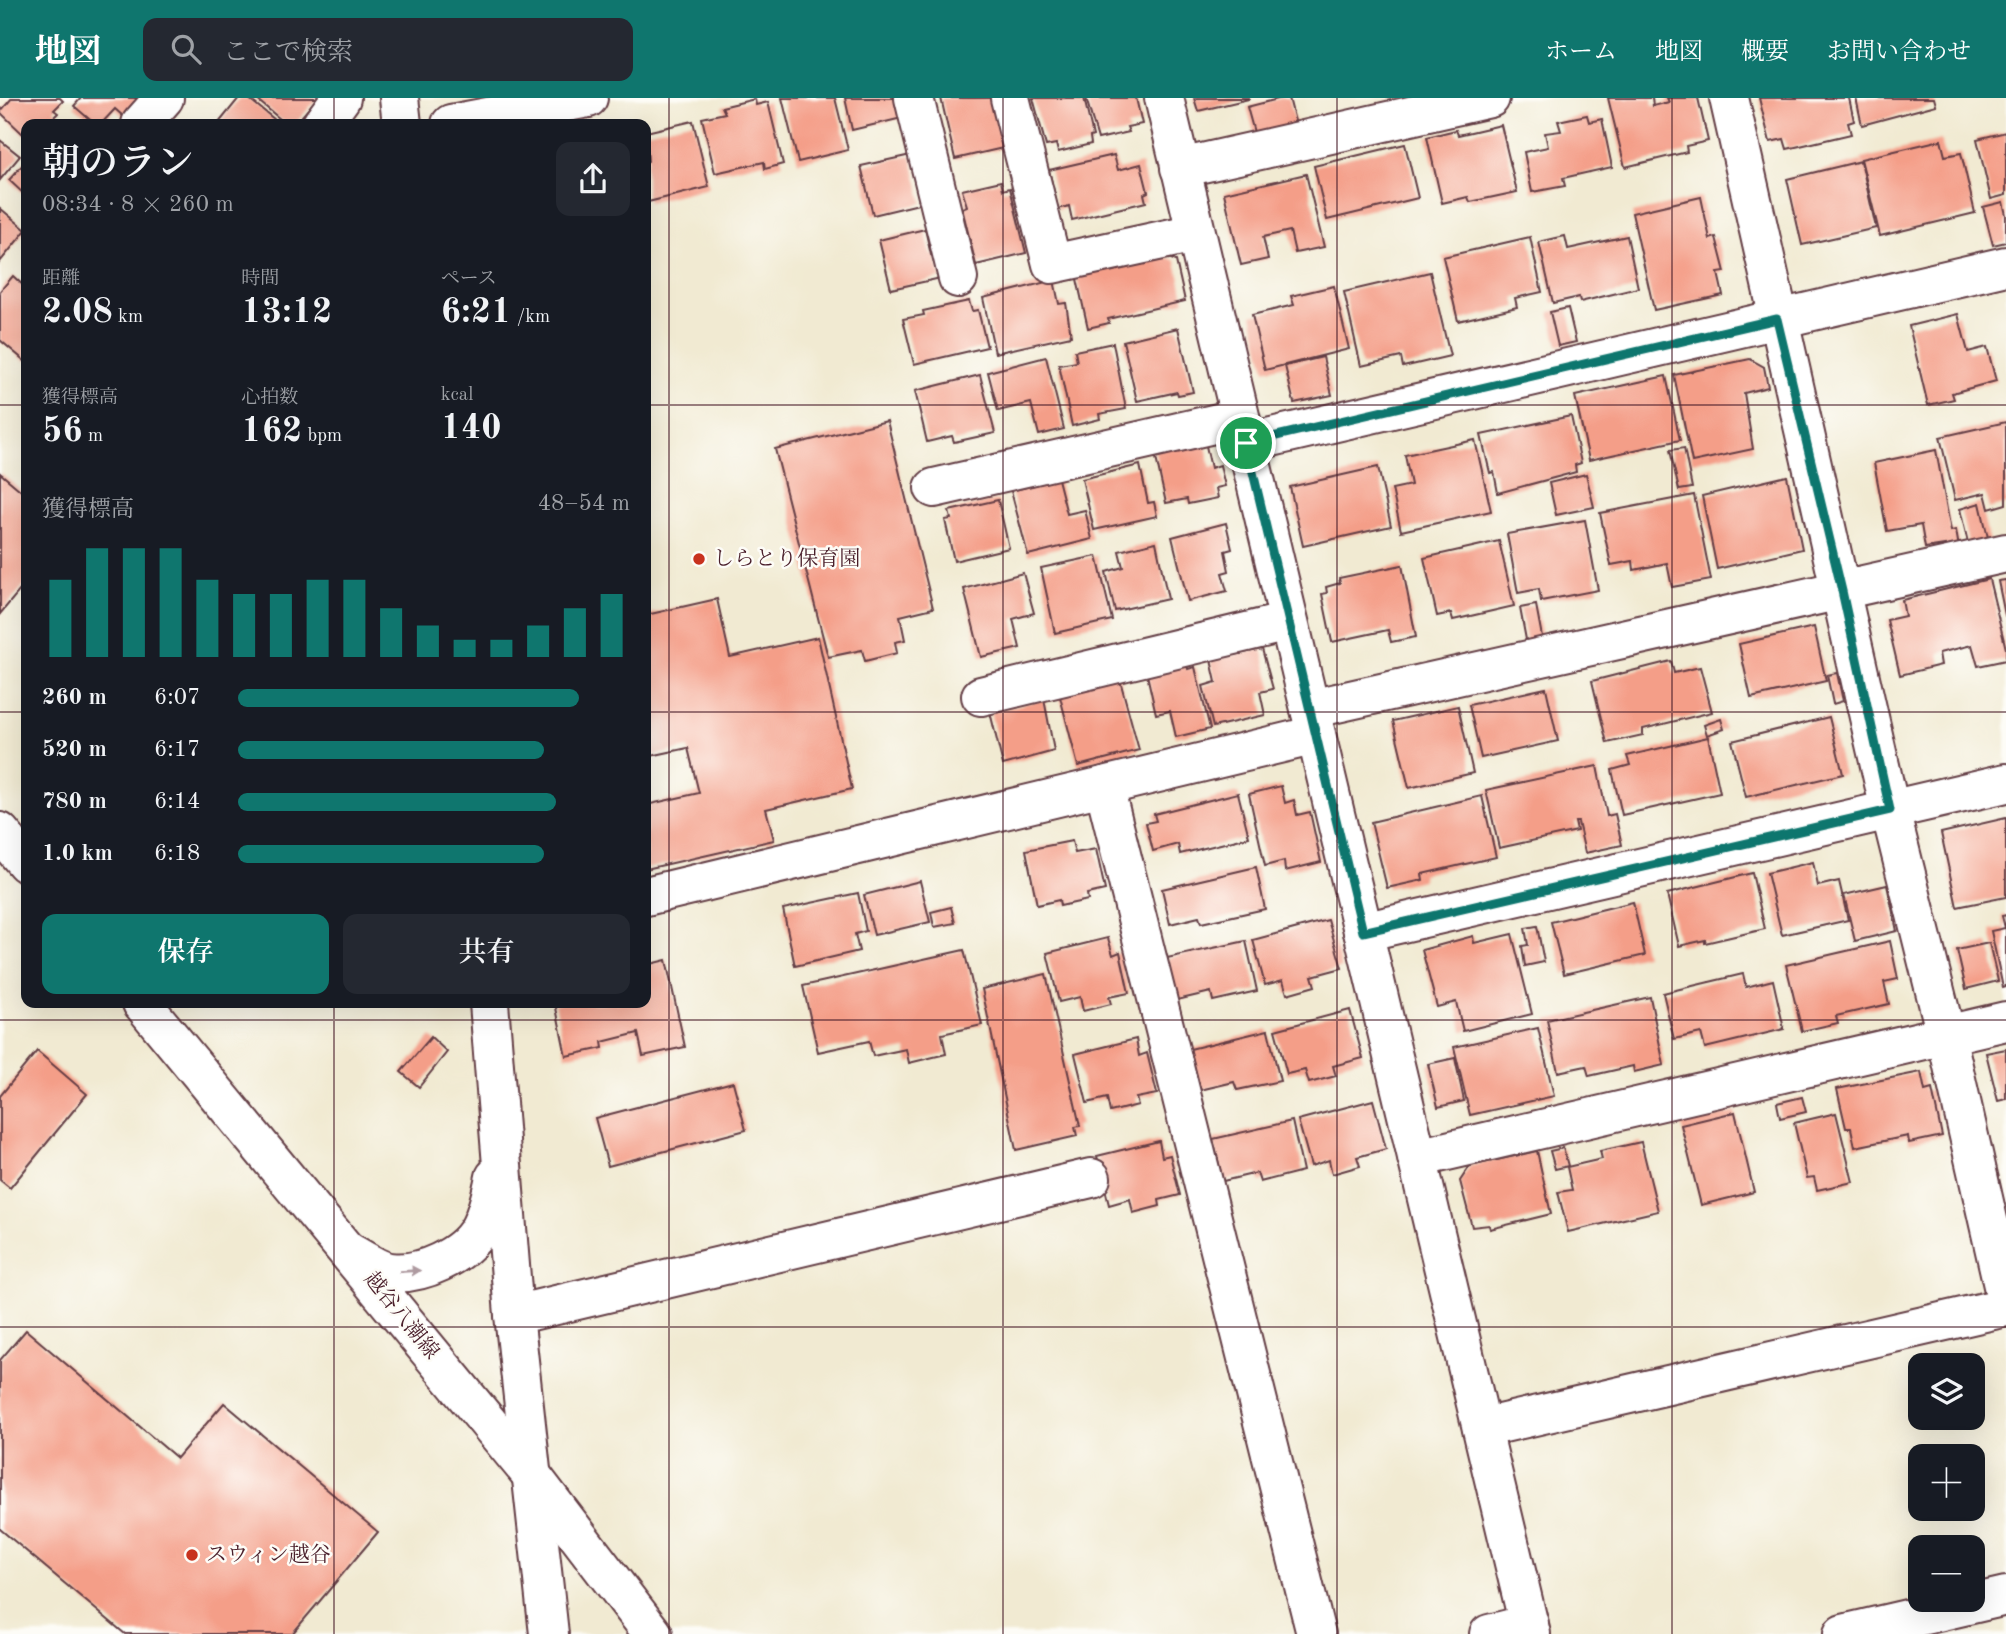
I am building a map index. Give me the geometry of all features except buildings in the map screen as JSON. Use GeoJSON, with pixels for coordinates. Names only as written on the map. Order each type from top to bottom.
{"type":"FeatureCollection","features":[{"type":"Feature","properties":{"kind":"street"},"geometry":{"type":"LineString","coordinates":[[145,119],[164,98]]}},
{"type":"Feature","properties":{"kind":"street"},"geometry":{"type":"LineString","coordinates":[[326,119],[341,98]]}},
{"type":"Feature","properties":{"kind":"street"},"geometry":{"type":"LineString","coordinates":[[399,98],[401,119]]}},
{"type":"Feature","properties":{"kind":"street"},"geometry":{"type":"LineString","coordinates":[[478,119],[588,98]]}},
{"type":"Feature","properties":{"kind":"street"},"geometry":{"type":"LineString","coordinates":[[914,98],[958,278]]}},
{"type":"Feature","properties":{"kind":"street"},"geometry":{"type":"LineString","coordinates":[[1010,98],[1052,264],[1195,233]]}},
{"type":"Feature","properties":{"kind":"street"},"geometry":{"type":"LineString","coordinates":[[1164,98],[1530,1629],[1489,1634]]}},
{"type":"Feature","properties":{"kind":"street"},"geometry":{"type":"LineString","coordinates":[[1180,168],[1490,98]]}},
{"type":"Feature","properties":{"kind":"street"},"geometry":{"type":"LineString","coordinates":[[1729,98],[1890,810],[1946,1035],[2006,1299]]}},
{"type":"Feature","properties":{"kind":"street"},"geometry":{"type":"LineString","coordinates":[[934,488],[1243,431],[1777,319],[2006,266]]}},
{"type":"Feature","properties":{"kind":"street"},"geometry":{"type":"LineString","coordinates":[[651,895],[1104,786],[1313,722],[2006,553]]}},
{"type":"Feature","properties":{"kind":"street"},"geometry":{"type":"LineString","coordinates":[[981,696],[1288,622]]}},
{"type":"Feature","properties":{"kind":"street"},"geometry":{"type":"LineString","coordinates":[[1363,932],[2006,783]]}},
{"type":"Feature","properties":{"kind":"street"},"geometry":{"type":"LineString","coordinates":[[1104,786],[1316,1634]]}},
{"type":"Feature","properties":{"kind":"street"},"geometry":{"type":"LineString","coordinates":[[0,832],[21,857]]}},
{"type":"Feature","properties":{"kind":"street","name":"越谷八潮線"},"geometry":{"type":"LineString","coordinates":[[146,1008],[533,1477],[653,1634]]}},
{"type":"Feature","properties":{"kind":"street"},"geometry":{"type":"LineString","coordinates":[[489,1008],[514,1315],[549,1634]]}},
{"type":"Feature","properties":{"kind":"street"},"geometry":{"type":"LineString","coordinates":[[1417,1158],[2006,1021]]}},
{"type":"Feature","properties":{"kind":"street"},"geometry":{"type":"LineString","coordinates":[[347,1251],[389,1272],[423,1270],[453,1255],[478,1232],[488,1208],[501,1152]]}},
{"type":"Feature","properties":{"kind":"street"},"geometry":{"type":"LineString","coordinates":[[514,1315],[1091,1178]]}},
{"type":"Feature","properties":{"kind":"street"},"geometry":{"type":"LineString","coordinates":[[1482,1428],[2006,1307]]}},
{"type":"Feature","properties":{"kind":"street"},"geometry":{"type":"LineString","coordinates":[[1843,1634],[2006,1596]]}},
{"type":"Feature","properties":{"kind":"place","name":"しらとり保育園"},"geometry":{"type":"Point","coordinates":[699,559]}},
{"type":"Feature","properties":{"kind":"place","name":"スウィン越谷"},"geometry":{"type":"Point","coordinates":[192,1555]}},
{"type":"Feature","properties":{"kind":"route"},"geometry":{"type":"LineString","coordinates":[[1777,319],[1842,591],[1890,810],[1363,932],[1246,443],[1777,319]]}}]}
